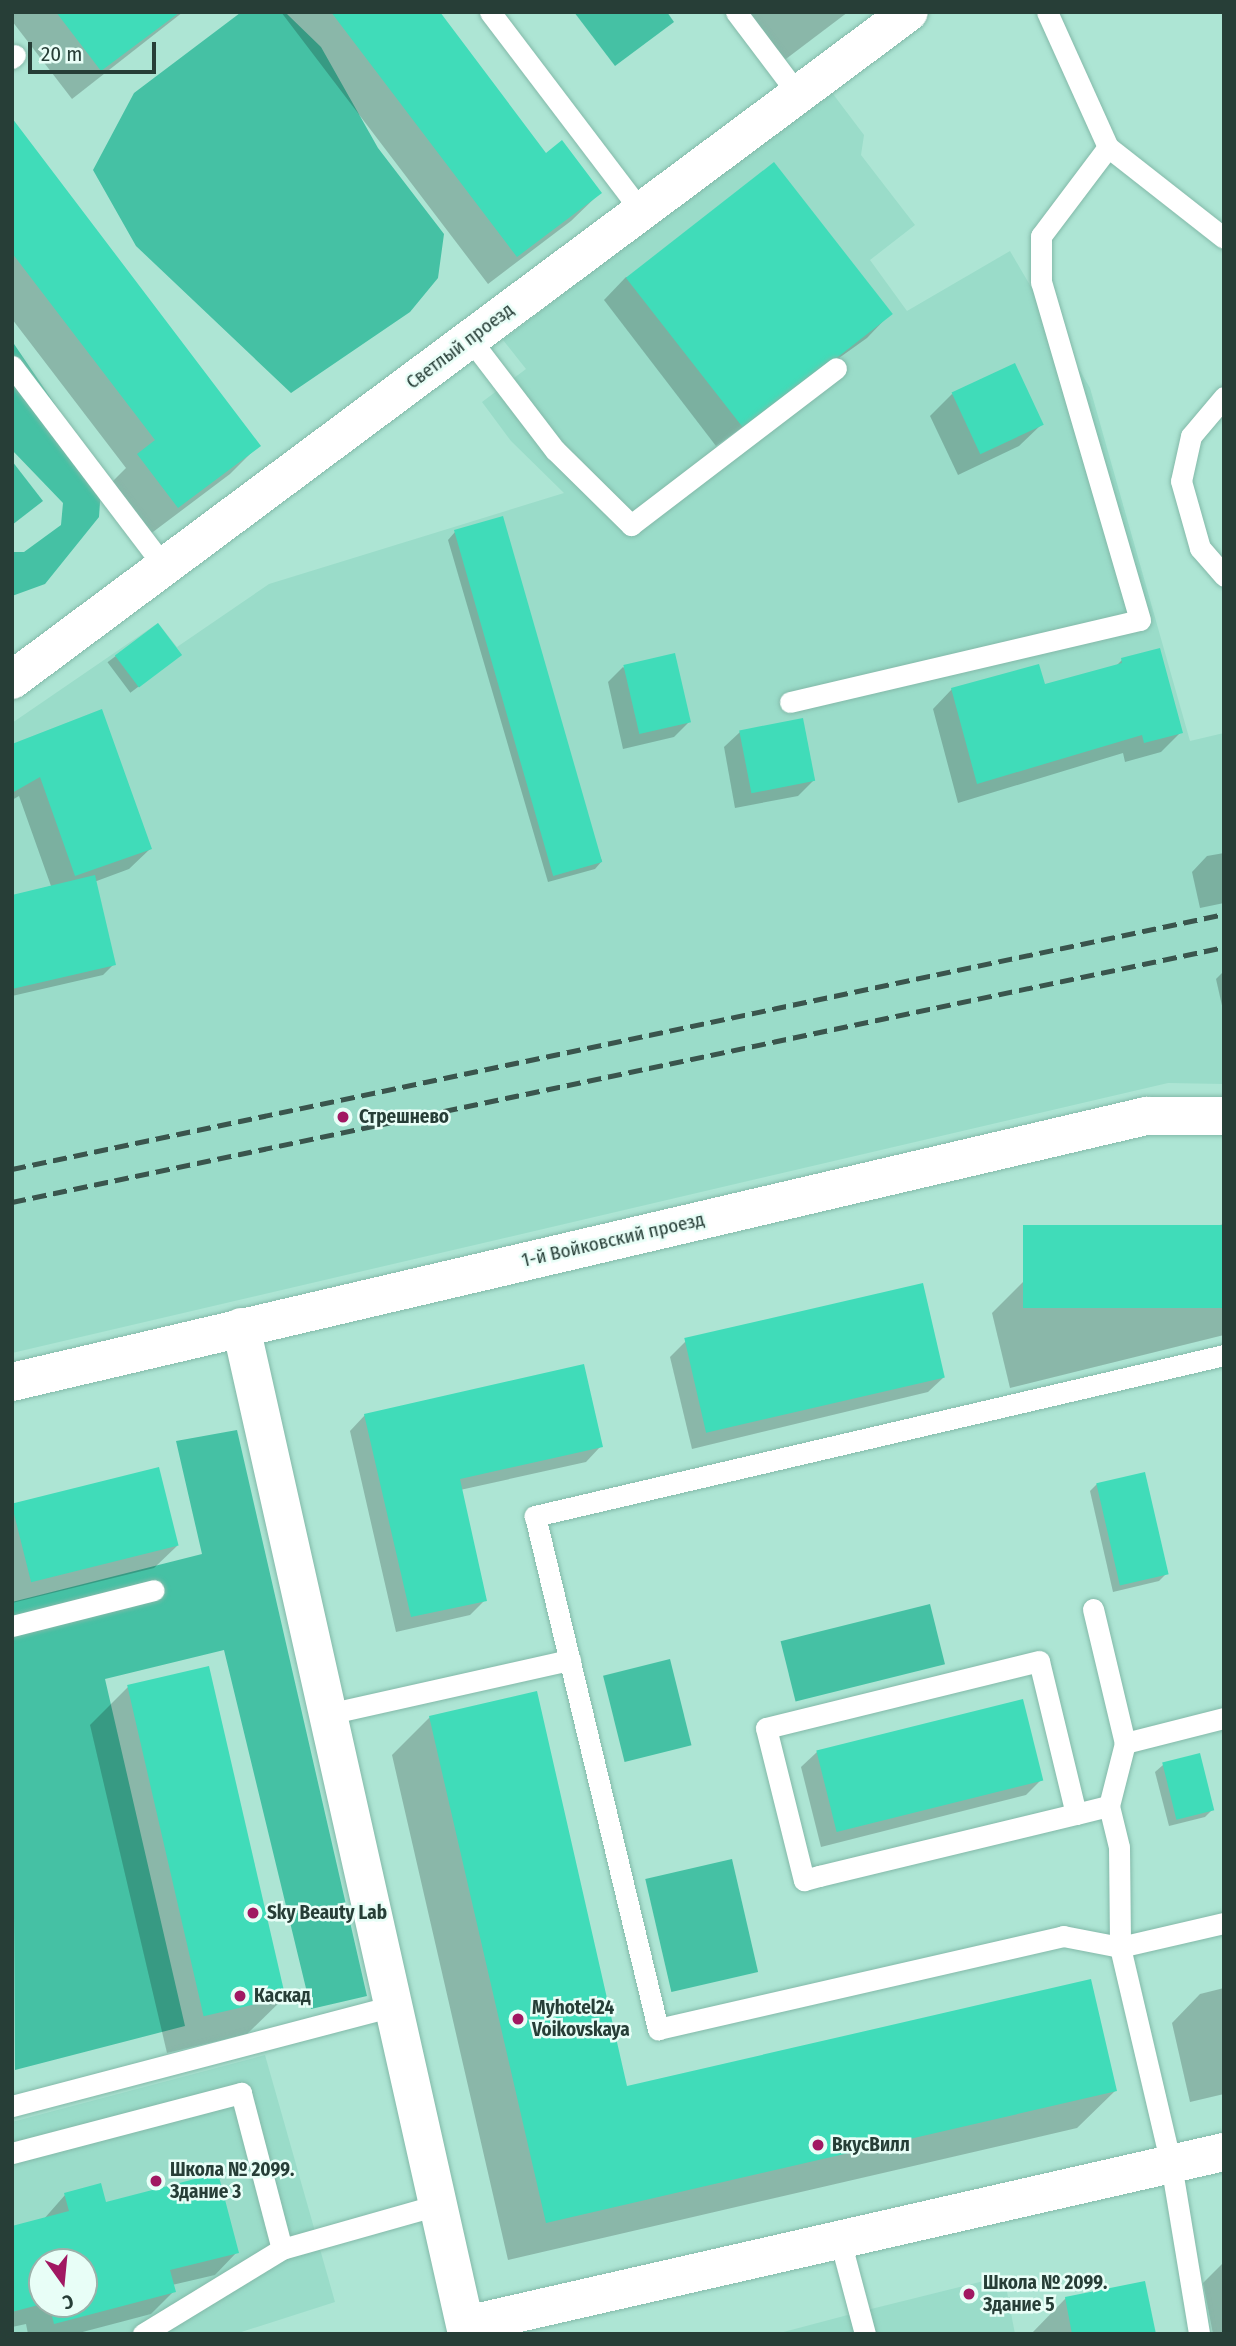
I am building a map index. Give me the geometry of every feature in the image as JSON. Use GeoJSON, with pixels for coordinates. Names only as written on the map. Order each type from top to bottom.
{"type":"FeatureCollection","features":[{"type":"Feature","properties":{"kind":"street","name":"Светлый проезд"},"geometry":{"type":"LineString","coordinates":[[12,680],[909,12]]}},
{"type":"Feature","properties":{"kind":"street","name":"1-й Войковский проезд"},"geometry":{"type":"LineString","coordinates":[[12,1382],[1146,1116],[1219,1115]]}},
{"type":"Feature","properties":{"kind":"street"},"geometry":{"type":"LineString","coordinates":[[241,1327],[466,2329],[1224,2152]]}},
{"type":"Feature","properties":{"kind":"lane"},"geometry":{"type":"LineString","coordinates":[[491,12],[641,211]]}},
{"type":"Feature","properties":{"kind":"lane"},"geometry":{"type":"LineString","coordinates":[[736,12],[797,93]]}},
{"type":"Feature","properties":{"kind":"lane"},"geometry":{"type":"LineString","coordinates":[[1047,12],[1108,147],[1224,238]]}},
{"type":"Feature","properties":{"kind":"lane"},"geometry":{"type":"LineString","coordinates":[[790,702],[1140,620],[1041,282],[1041,236],[1108,147]]}},
{"type":"Feature","properties":{"kind":"lane"},"geometry":{"type":"LineString","coordinates":[[470,339],[555,450],[631,525],[836,368]]}},
{"type":"Feature","properties":{"kind":"lane"},"geometry":{"type":"LineString","coordinates":[[12,366],[164,566]]}},
{"type":"Feature","properties":{"kind":"lane"},"geometry":{"type":"LineString","coordinates":[[1224,397],[1191,436],[1181,481],[1200,548],[1224,576]]}},
{"type":"Feature","properties":{"kind":"lane"},"geometry":{"type":"LineString","coordinates":[[1224,1355],[535,1516],[658,2029],[1063,1936],[1120,1947],[1224,1923]]}},
{"type":"Feature","properties":{"kind":"lane"},"geometry":{"type":"LineString","coordinates":[[12,1626],[154,1590]]}},
{"type":"Feature","properties":{"kind":"lane"},"geometry":{"type":"LineString","coordinates":[[1093,1609],[1125,1743],[1109,1806],[1119,1847],[1120,1947],[1171,2164],[1199,2334]]}},
{"type":"Feature","properties":{"kind":"lane"},"geometry":{"type":"LineString","coordinates":[[328,1714],[570,1660]]}},
{"type":"Feature","properties":{"kind":"lane"},"geometry":{"type":"LineString","coordinates":[[1076,1814],[1039,1661],[766,1728],[804,1880],[1109,1806]]}},
{"type":"Feature","properties":{"kind":"lane"},"geometry":{"type":"LineString","coordinates":[[1125,1743],[1224,1718]]}},
{"type":"Feature","properties":{"kind":"lane"},"geometry":{"type":"LineString","coordinates":[[12,2106],[393,2006]]}},
{"type":"Feature","properties":{"kind":"lane"},"geometry":{"type":"LineString","coordinates":[[12,2153],[241,2093],[282,2249]]}},
{"type":"Feature","properties":{"kind":"lane"},"geometry":{"type":"LineString","coordinates":[[142,2332],[282,2249],[439,2205]]}},
{"type":"Feature","properties":{"kind":"lane"},"geometry":{"type":"LineString","coordinates":[[840,2240],[865,2334]]}},
{"type":"Feature","properties":{"kind":"shaded area"},"geometry":{"type":"Polygon","coordinates":[[[574,12],[667,12],[674,22],[615,66],[574,12]]]}},
{"type":"Feature","properties":{"kind":"shaded area"},"geometry":{"type":"Polygon","coordinates":[[[240,13],[287,14],[321,47],[378,148],[444,234],[438,278],[410,312],[291,393],[136,246],[93,170],[134,93],[240,13]]]}},
{"type":"Feature","properties":{"kind":"shaded area"},"geometry":{"type":"Polygon","coordinates":[[[830,90],[864,135],[861,155],[915,225],[870,260],[907,311],[1010,251],[1090,388],[1190,741],[1224,733],[1224,1084],[1168,1083],[12,1353],[12,723],[158,623],[177,647],[269,584],[564,493],[511,441],[482,402],[526,369],[503,340],[830,90]]]}},
{"type":"Feature","properties":{"kind":"shaded area"},"geometry":{"type":"Polygon","coordinates":[[[12,341],[102,474],[99,517],[45,584],[12,596],[12,552],[24,552],[61,525],[63,503],[12,450],[12,341]]]}},
{"type":"Feature","properties":{"kind":"shaded area"},"geometry":{"type":"Polygon","coordinates":[[[12,461],[43,501],[12,525],[12,461]]]}},
{"type":"Feature","properties":{"kind":"shaded area"},"geometry":{"type":"Polygon","coordinates":[[[237,1430],[367,1996],[311,2009],[224,1650],[105,1679],[185,2026],[15,2070],[12,1602],[202,1554],[176,1441],[237,1430]]]}},
{"type":"Feature","properties":{"kind":"shaded area"},"geometry":{"type":"Polygon","coordinates":[[[930,1604],[945,1664],[796,1701],[781,1641],[930,1604]]]}},
{"type":"Feature","properties":{"kind":"shaded area"},"geometry":{"type":"Polygon","coordinates":[[[670,1659],[692,1745],[625,1762],[603,1676],[670,1659]]]}},
{"type":"Feature","properties":{"kind":"shaded area"},"geometry":{"type":"Polygon","coordinates":[[[732,1859],[758,1972],[671,1992],[645,1879],[732,1859]]]}},
{"type":"Feature","properties":{"kind":"shaded area","name":"Школа № 2099. Здание 3"},"geometry":{"type":"Polygon","coordinates":[[[265,2055],[335,2302],[235,2334],[12,2334],[12,2122],[265,2055]]]}},
{"type":"Feature","properties":{"kind":"shaded area","name":"Школа № 2099. Здание 5"},"geometry":{"type":"Polygon","coordinates":[[[1004,2276],[1015,2334],[776,2334],[859,2312],[1004,2276]]]}},
{"type":"Feature","properties":{"kind":"building"},"geometry":{"type":"Polygon","coordinates":[[[56,12],[180,12],[101,71],[56,12]]]}},
{"type":"Feature","properties":{"kind":"building"},"geometry":{"type":"Polygon","coordinates":[[[331,12],[440,12],[546,153],[562,140],[602,193],[517,257],[331,12]]]}},
{"type":"Feature","properties":{"kind":"building"},"geometry":{"type":"Polygon","coordinates":[[[12,118],[261,446],[178,508],[137,454],[155,440],[12,253],[12,118]]]}},
{"type":"Feature","properties":{"kind":"building"},"geometry":{"type":"Polygon","coordinates":[[[774,162],[893,314],[745,430],[626,278],[774,162]]]}},
{"type":"Feature","properties":{"kind":"building"},"geometry":{"type":"Polygon","coordinates":[[[1015,363],[1044,425],[980,454],[952,393],[1015,363]]]}},
{"type":"Feature","properties":{"kind":"building"},"geometry":{"type":"Polygon","coordinates":[[[503,516],[602,862],[553,876],[454,530],[503,516]]]}},
{"type":"Feature","properties":{"kind":"building"},"geometry":{"type":"Polygon","coordinates":[[[158,623],[182,655],[139,687],[115,655],[158,623]]]}},
{"type":"Feature","properties":{"kind":"building"},"geometry":{"type":"Polygon","coordinates":[[[1160,648],[1183,733],[1144,743],[1142,735],[977,784],[951,688],[1039,664],[1045,684],[1122,663],[1121,658],[1160,648]]]}},
{"type":"Feature","properties":{"kind":"building"},"geometry":{"type":"Polygon","coordinates":[[[675,653],[691,722],[639,734],[623,665],[675,653]]]}},
{"type":"Feature","properties":{"kind":"building"},"geometry":{"type":"Polygon","coordinates":[[[102,709],[152,849],[75,876],[40,777],[12,793],[12,744],[102,709]]]}},
{"type":"Feature","properties":{"kind":"building"},"geometry":{"type":"Polygon","coordinates":[[[803,718],[815,781],[751,793],[739,730],[803,718]]]}},
{"type":"Feature","properties":{"kind":"building"},"geometry":{"type":"Polygon","coordinates":[[[95,875],[116,965],[12,989],[12,895],[95,875]]]}},
{"type":"Feature","properties":{"kind":"building"},"geometry":{"type":"Polygon","coordinates":[[[1023,1225],[1224,1225],[1224,1308],[1023,1308],[1023,1225]]]}},
{"type":"Feature","properties":{"kind":"building"},"geometry":{"type":"Polygon","coordinates":[[[923,1283],[945,1378],[706,1433],[684,1338],[923,1283]]]}},
{"type":"Feature","properties":{"kind":"building"},"geometry":{"type":"Polygon","coordinates":[[[584,1364],[603,1447],[460,1479],[487,1601],[411,1617],[364,1414],[584,1364]]]}},
{"type":"Feature","properties":{"kind":"building"},"geometry":{"type":"Polygon","coordinates":[[[159,1467],[179,1546],[31,1582],[12,1504],[159,1467]]]}},
{"type":"Feature","properties":{"kind":"building"},"geometry":{"type":"Polygon","coordinates":[[[1145,1472],[1169,1574],[1120,1586],[1096,1483],[1145,1472]]]}},
{"type":"Feature","properties":{"kind":"building"},"geometry":{"type":"Polygon","coordinates":[[[209,1666],[285,1997],[204,2016],[127,1685],[209,1666]]]}},
{"type":"Feature","properties":{"kind":"building"},"geometry":{"type":"Polygon","coordinates":[[[537,1691],[627,2086],[1091,1979],[1117,2091],[546,2223],[429,1716],[537,1691]]]}},
{"type":"Feature","properties":{"kind":"building"},"geometry":{"type":"Polygon","coordinates":[[[1023,1699],[1043,1781],[837,1832],[816,1751],[1023,1699]]]}},
{"type":"Feature","properties":{"kind":"building"},"geometry":{"type":"Polygon","coordinates":[[[1200,1753],[1214,1810],[1176,1820],[1162,1762],[1200,1753]]]}},
{"type":"Feature","properties":{"kind":"building"},"geometry":{"type":"Polygon","coordinates":[[[218,2173],[239,2253],[170,2270],[176,2292],[98,2312],[98,2248],[28,2248],[28,2308],[12,2312],[12,2226],[69,2211],[64,2193],[101,2183],[106,2202],[218,2173]]]}},
{"type":"Feature","properties":{"kind":"building"},"geometry":{"type":"Polygon","coordinates":[[[1145,2281],[1156,2334],[1072,2334],[1065,2297],[1145,2281]]]}},
{"type":"Feature","properties":{"kind":"building"},"geometry":{"type":"Polygon","coordinates":[[[52,2318],[77,2318],[54,2324],[52,2318]]]}},
{"type":"Feature","properties":{"kind":"railway"},"geometry":{"type":"LineString","coordinates":[[12,1169],[1224,914]]}},
{"type":"Feature","properties":{"kind":"railway"},"geometry":{"type":"LineString","coordinates":[[12,1202],[1224,947]]}},
{"type":"Feature","properties":{"kind":"place","name":"Стрешнево"},"geometry":{"type":"Point","coordinates":[343,1117]}},
{"type":"Feature","properties":{"kind":"place","name":"Sky Beauty Lab"},"geometry":{"type":"Point","coordinates":[253,1913]}},
{"type":"Feature","properties":{"kind":"place","name":"Каскад"},"geometry":{"type":"Point","coordinates":[240,1996]}},
{"type":"Feature","properties":{"kind":"place","name":"Myhotel24 Voikovskaya"},"geometry":{"type":"Point","coordinates":[518,2019]}},
{"type":"Feature","properties":{"kind":"place","name":"ВкусВилл"},"geometry":{"type":"Point","coordinates":[818,2145]}},
{"type":"Feature","properties":{"kind":"place","name":"Школа № 2099. Здание 3"},"geometry":{"type":"Point","coordinates":[156,2181]}},
{"type":"Feature","properties":{"kind":"place","name":"Школа № 2099. Здание 5"},"geometry":{"type":"Point","coordinates":[969,2294]}}]}
